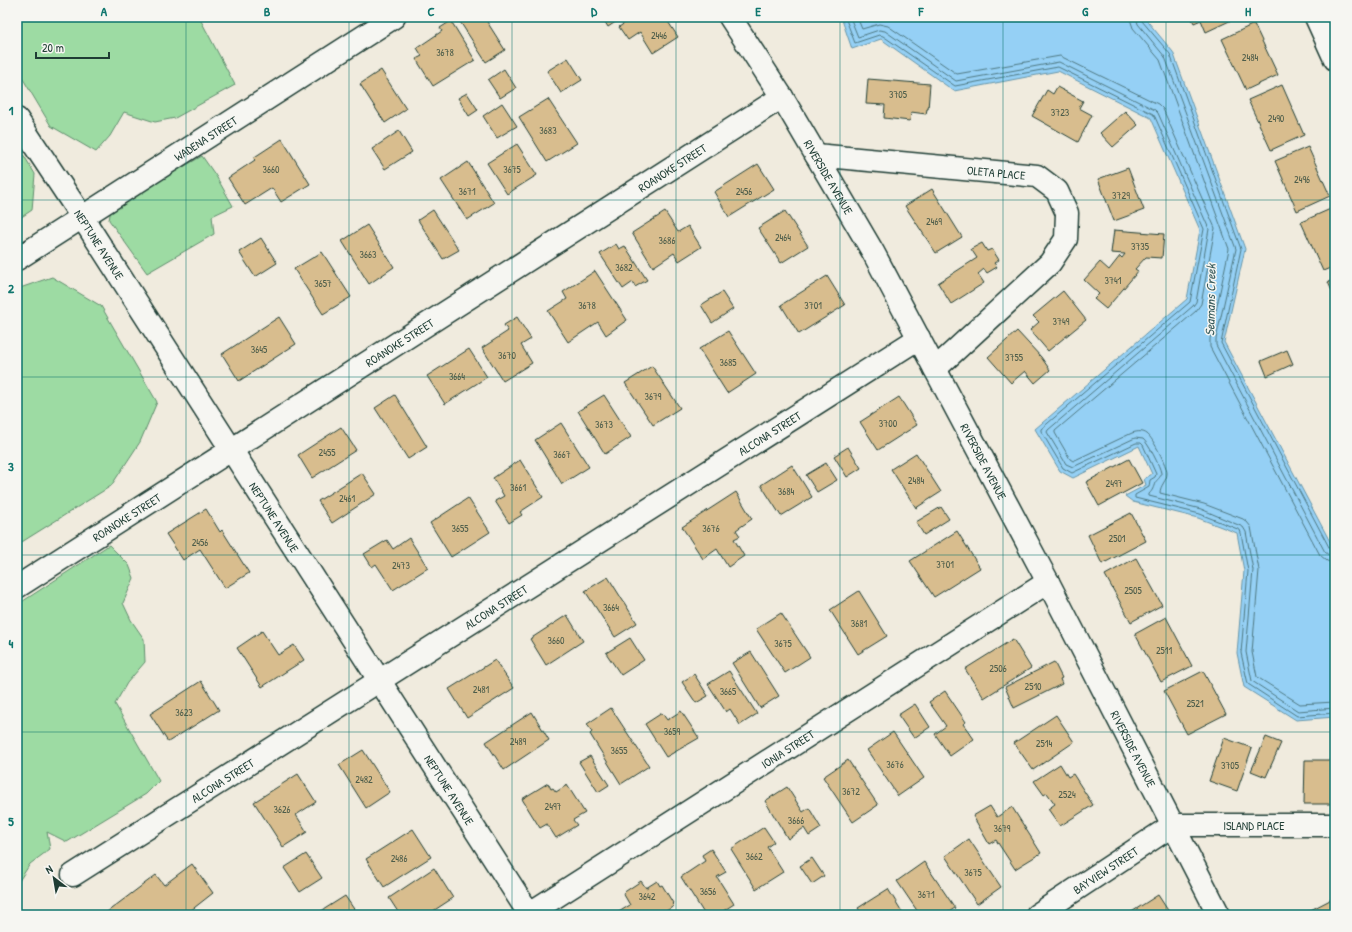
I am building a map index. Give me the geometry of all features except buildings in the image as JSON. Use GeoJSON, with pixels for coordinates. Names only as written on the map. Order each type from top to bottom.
{"type":"FeatureCollection","features":[{"type":"Feature","properties":{"kind":"street","name":"WADENA STREET"},"geometry":{"type":"LineString","coordinates":[[17,259],[394,17]]}},
{"type":"Feature","properties":{"kind":"street","name":"RIVERSIDE AVENUE"},"geometry":{"type":"LineString","coordinates":[[730,17],[782,97],[873,252],[1048,582],[1219,915]]}},
{"type":"Feature","properties":{"kind":"street"},"geometry":{"type":"LineString","coordinates":[[1316,17],[1335,59]]}},
{"type":"Feature","properties":{"kind":"street","name":"ROANOKE STREET"},"geometry":{"type":"LineString","coordinates":[[17,587],[782,97]]}},
{"type":"Feature","properties":{"kind":"street","name":"NEPTUNE AVENUE"},"geometry":{"type":"LineString","coordinates":[[17,119],[380,682],[528,915]]}},
{"type":"Feature","properties":{"kind":"street","name":"OLETA PLACE"},"geometry":{"type":"LineString","coordinates":[[816,155],[1037,176],[1057,191],[1067,214],[1066,239],[1050,263],[935,369]]}},
{"type":"Feature","properties":{"kind":"street","name":"ALCONA STREET"},"geometry":{"type":"LineString","coordinates":[[73,875],[380,682],[919,338]]}},
{"type":"Feature","properties":{"kind":"street","name":"IONIA STREET"},"geometry":{"type":"LineString","coordinates":[[528,915],[1048,582]]}},
{"type":"Feature","properties":{"kind":"street","name":"ISLAND PLACE"},"geometry":{"type":"LineString","coordinates":[[1173,825],[1335,825]]}},
{"type":"Feature","properties":{"kind":"street","name":"BAYVIEW STREET"},"geometry":{"type":"LineString","coordinates":[[1037,915],[1173,825]]}},
{"type":"Feature","properties":{"kind":"green space"},"geometry":{"type":"Polygon","coordinates":[[[17,17],[199,17],[235,85],[175,118],[155,122],[124,112],[110,136],[96,152],[51,126],[17,69],[17,17]]]}},
{"type":"Feature","properties":{"kind":"green space"},"geometry":{"type":"Polygon","coordinates":[[[17,144],[35,174],[32,210],[17,220],[17,144]]]}},
{"type":"Feature","properties":{"kind":"green space"},"geometry":{"type":"Polygon","coordinates":[[[202,156],[216,176],[233,206],[212,216],[214,234],[147,273],[109,220],[111,209],[202,156]]]}},
{"type":"Feature","properties":{"kind":"green space"},"geometry":{"type":"Polygon","coordinates":[[[52,277],[101,306],[157,402],[140,442],[111,486],[17,545],[17,289],[52,277]]]}},
{"type":"Feature","properties":{"kind":"green space"},"geometry":{"type":"Polygon","coordinates":[[[109,545],[129,565],[134,578],[123,603],[131,620],[144,639],[145,662],[127,683],[115,704],[159,781],[146,794],[67,842],[47,832],[50,849],[30,864],[17,884],[17,605],[109,545]]]}},
{"type":"Feature","properties":{"kind":"water","name":"Seamans Creek"},"geometry":{"type":"Polygon","coordinates":[[[841,17],[1144,17],[1173,52],[1245,249],[1224,342],[1335,551],[1335,717],[1296,720],[1244,687],[1237,653],[1244,571],[1237,533],[1198,518],[1133,502],[1125,496],[1146,485],[1144,479],[1152,474],[1139,446],[1073,478],[1060,471],[1035,429],[1187,299],[1200,230],[1151,118],[1058,71],[954,91],[881,39],[852,49],[841,17]]]}}]}
